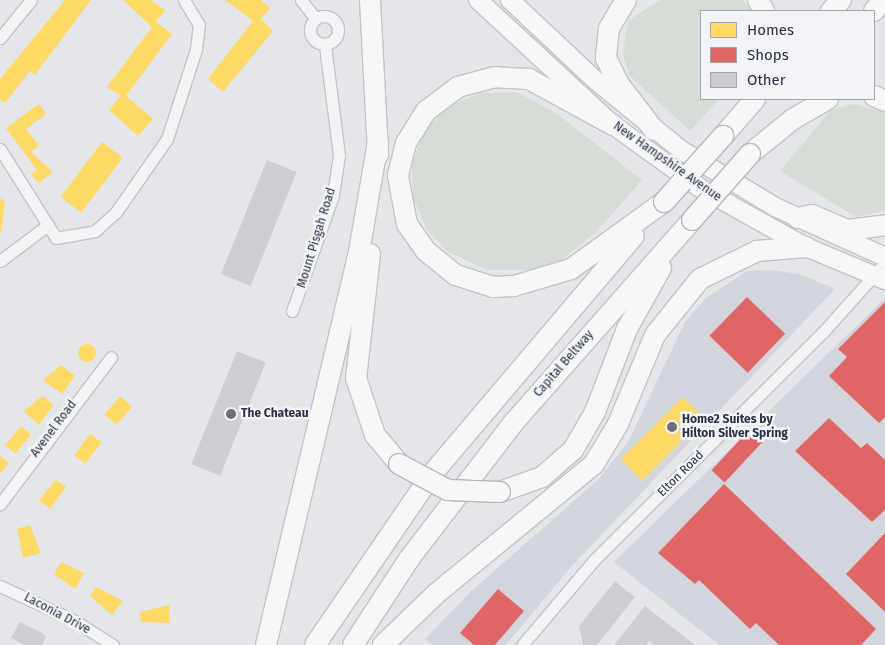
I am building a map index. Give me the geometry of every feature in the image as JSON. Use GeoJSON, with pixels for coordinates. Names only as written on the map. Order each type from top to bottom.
{"type":"FeatureCollection","features":[{"type":"Feature","properties":{"kind":"highway"},"geometry":{"type":"LineString","coordinates":[[370,0],[378,142],[356,378],[375,435],[400,464],[448,490],[500,492],[542,477],[573,450],[595,412],[636,310],[692,220]]}},
{"type":"Feature","properties":{"kind":"highway"},"geometry":{"type":"LineString","coordinates":[[626,0],[610,28],[606,58],[618,83],[654,130]]}},
{"type":"Feature","properties":{"kind":"highway"},"geometry":{"type":"LineString","coordinates":[[832,10],[841,0]]}},
{"type":"Feature","properties":{"kind":"highway"},"geometry":{"type":"LineString","coordinates":[[875,10],[883,0]]}},
{"type":"Feature","properties":{"kind":"highway"},"geometry":{"type":"LineString","coordinates":[[613,125],[529,79],[496,76],[458,87],[426,111],[406,143],[398,176],[407,224],[426,251],[456,275],[493,286],[514,286],[571,269],[664,202]]}},
{"type":"Feature","properties":{"kind":"highway"},"geometry":{"type":"LineString","coordinates":[[723,136],[745,100]]}},
{"type":"Feature","properties":{"kind":"highway"},"geometry":{"type":"LineString","coordinates":[[315,645],[432,474],[664,202],[754,100]]}},
{"type":"Feature","properties":{"kind":"highway","name":"Capital Beltway"},"geometry":{"type":"LineString","coordinates":[[352,645],[409,560],[515,421],[797,100]]}},
{"type":"Feature","properties":{"kind":"highway"},"geometry":{"type":"LineString","coordinates":[[750,154],[792,119],[826,100]]}},
{"type":"Feature","properties":{"kind":"highway"},"geometry":{"type":"LineString","coordinates":[[266,645],[360,246],[378,142]]}},
{"type":"Feature","properties":{"kind":"highway"},"geometry":{"type":"LineString","coordinates":[[798,218],[812,215],[847,230],[885,225]]}},
{"type":"Feature","properties":{"kind":"highway"},"geometry":{"type":"LineString","coordinates":[[382,645],[437,593],[594,464],[615,431],[655,335],[700,279],[757,252],[806,247]]}},
{"type":"Feature","properties":{"kind":"main road","name":"New Hampshire Avenue"},"geometry":{"type":"LineString","coordinates":[[478,0],[613,125],[700,188],[806,247],[882,274]]}},
{"type":"Feature","properties":{"kind":"main road","name":"New Hampshire Avenue"},"geometry":{"type":"LineString","coordinates":[[510,0],[654,130],[714,171],[798,218],[885,257]]}},
{"type":"Feature","properties":{"kind":"street"},"geometry":{"type":"LineString","coordinates":[[0,38],[31,0]]}},
{"type":"Feature","properties":{"kind":"street"},"geometry":{"type":"LineString","coordinates":[[0,149],[56,238],[95,231],[116,212],[162,148],[196,49],[198,24],[184,0]]}},
{"type":"Feature","properties":{"kind":"street"},"geometry":{"type":"LineString","coordinates":[[300,0],[316,18]]}},
{"type":"Feature","properties":{"kind":"street"},"geometry":{"type":"LineString","coordinates":[[330,17],[338,25],[335,40],[325,45],[312,38],[310,27],[316,18],[330,17]]}},
{"type":"Feature","properties":{"kind":"street","name":"Mount Pisgah Road"},"geometry":{"type":"LineString","coordinates":[[292,311],[332,195],[339,155],[325,45]]}},
{"type":"Feature","properties":{"kind":"street"},"geometry":{"type":"LineString","coordinates":[[0,261],[48,225]]}},
{"type":"Feature","properties":{"kind":"street","name":"Elton Road"},"geometry":{"type":"LineString","coordinates":[[522,645],[595,559],[882,274]]}},
{"type":"Feature","properties":{"kind":"street","name":"Avenel Road"},"geometry":{"type":"LineString","coordinates":[[0,504],[111,357]]}},
{"type":"Feature","properties":{"kind":"street","name":"Laconia Drive"},"geometry":{"type":"LineString","coordinates":[[0,586],[67,617],[113,645]]}},
{"type":"Feature","properties":{"kind":"shaded area"},"geometry":{"type":"Polygon","coordinates":[[[660,0],[743,0],[751,10],[700,10],[700,100],[718,100],[690,131],[629,75],[623,54],[628,21],[660,0]]]}},
{"type":"Feature","properties":{"kind":"shaded area"},"geometry":{"type":"Polygon","coordinates":[[[517,92],[556,113],[642,180],[597,231],[562,260],[527,270],[488,270],[448,252],[427,230],[413,197],[412,164],[425,130],[449,106],[481,93],[517,92]]]}},
{"type":"Feature","properties":{"kind":"shaded area"},"geometry":{"type":"Polygon","coordinates":[[[852,104],[885,112],[885,210],[856,217],[780,171],[831,110],[852,104]]]}},
{"type":"Feature","properties":{"kind":"shaded area"},"geometry":{"type":"Polygon","coordinates":[[[770,270],[800,274],[835,289],[571,567],[506,645],[433,645],[425,639],[470,592],[598,480],[628,442],[685,322],[706,298],[747,271],[770,270]]]}},
{"type":"Feature","properties":{"kind":"shaded area"},"geometry":{"type":"Polygon","coordinates":[[[885,298],[885,645],[719,645],[614,562],[885,298]]]}},
{"type":"Feature","properties":{"kind":"building: Homes"},"geometry":{"type":"Polygon","coordinates":[[[65,0],[91,0],[35,75],[30,71],[5,103],[0,99],[0,79],[65,0]]]}},
{"type":"Feature","properties":{"kind":"building: Homes"},"geometry":{"type":"Polygon","coordinates":[[[123,0],[151,0],[165,10],[156,22],[172,34],[126,96],[153,119],[138,136],[109,110],[121,96],[107,87],[152,27],[123,0]]]}},
{"type":"Feature","properties":{"kind":"building: Homes"},"geometry":{"type":"Polygon","coordinates":[[[225,0],[261,0],[270,8],[261,19],[273,31],[223,92],[208,79],[253,21],[225,0]]]}},
{"type":"Feature","properties":{"kind":"building: Homes"},"geometry":{"type":"Polygon","coordinates":[[[39,104],[46,114],[26,129],[39,146],[31,152],[53,172],[38,183],[31,174],[37,170],[6,128],[39,104]]]}},
{"type":"Feature","properties":{"kind":"building: Homes"},"geometry":{"type":"Polygon","coordinates":[[[102,142],[123,158],[81,213],[60,197],[102,142]]]}},
{"type":"Feature","properties":{"kind":"building: Homes"},"geometry":{"type":"Polygon","coordinates":[[[0,198],[5,202],[1,233],[0,233],[0,198]]]}},
{"type":"Feature","properties":{"kind":"building: Homes"},"geometry":{"type":"Polygon","coordinates":[[[83,344],[91,344],[96,349],[94,360],[83,362],[78,357],[78,349],[83,344]]]}},
{"type":"Feature","properties":{"kind":"building: Homes"},"geometry":{"type":"Polygon","coordinates":[[[61,365],[75,376],[62,394],[43,380],[61,365]]]}},
{"type":"Feature","properties":{"kind":"building: Homes"},"geometry":{"type":"Polygon","coordinates":[[[42,396],[54,405],[39,425],[24,411],[42,396]]]}},
{"type":"Feature","properties":{"kind":"building: Homes"},"geometry":{"type":"Polygon","coordinates":[[[120,396],[132,406],[117,425],[105,414],[120,396]]]}},
{"type":"Feature","properties":{"kind":"building: Homes"},"geometry":{"type":"Polygon","coordinates":[[[683,397],[704,418],[642,480],[621,459],[683,397]]]}},
{"type":"Feature","properties":{"kind":"building: Homes"},"geometry":{"type":"Polygon","coordinates":[[[21,426],[31,434],[15,454],[5,445],[21,426]]]}},
{"type":"Feature","properties":{"kind":"building: Homes"},"geometry":{"type":"Polygon","coordinates":[[[90,434],[101,442],[85,464],[74,456],[90,434]]]}},
{"type":"Feature","properties":{"kind":"building: Homes"},"geometry":{"type":"Polygon","coordinates":[[[0,456],[9,463],[0,474],[0,456]]]}},
{"type":"Feature","properties":{"kind":"building: Homes"},"geometry":{"type":"Polygon","coordinates":[[[56,480],[66,487],[50,509],[39,500],[56,480]]]}},
{"type":"Feature","properties":{"kind":"building: Homes"},"geometry":{"type":"Polygon","coordinates":[[[30,525],[41,553],[23,558],[17,529],[30,525]]]}},
{"type":"Feature","properties":{"kind":"building: Homes"},"geometry":{"type":"Polygon","coordinates":[[[61,562],[84,573],[75,589],[54,574],[61,562]]]}},
{"type":"Feature","properties":{"kind":"building: Homes"},"geometry":{"type":"Polygon","coordinates":[[[96,587],[123,601],[112,615],[90,596],[96,587]]]}},
{"type":"Feature","properties":{"kind":"building: Homes"},"geometry":{"type":"Polygon","coordinates":[[[169,605],[170,623],[141,622],[140,612],[169,605]]]}},
{"type":"Feature","properties":{"kind":"building: Shops"},"geometry":{"type":"Polygon","coordinates":[[[747,297],[785,334],[748,373],[709,336],[747,297]]]}},
{"type":"Feature","properties":{"kind":"building: Shops"},"geometry":{"type":"Polygon","coordinates":[[[885,302],[885,417],[879,423],[829,376],[847,357],[838,349],[885,302]]]}},
{"type":"Feature","properties":{"kind":"building: Shops"},"geometry":{"type":"Polygon","coordinates":[[[829,418],[861,448],[867,443],[885,460],[885,510],[872,522],[795,451],[829,418]]]}},
{"type":"Feature","properties":{"kind":"building: Shops"},"geometry":{"type":"Polygon","coordinates":[[[749,430],[762,442],[725,483],[711,470],[749,430]]]}},
{"type":"Feature","properties":{"kind":"building: Shops"},"geometry":{"type":"Polygon","coordinates":[[[724,484],[876,629],[861,645],[779,645],[756,623],[750,629],[699,580],[695,584],[658,553],[724,484]]]}},
{"type":"Feature","properties":{"kind":"building: Shops"},"geometry":{"type":"Polygon","coordinates":[[[885,533],[885,612],[846,574],[885,533]]]}},
{"type":"Feature","properties":{"kind":"building: Shops"},"geometry":{"type":"Polygon","coordinates":[[[498,589],[524,611],[495,645],[474,645],[460,633],[498,589]]]}},
{"type":"Feature","properties":{"kind":"building: Other"},"geometry":{"type":"Polygon","coordinates":[[[267,160],[297,172],[251,286],[221,274],[267,160]]]}},
{"type":"Feature","properties":{"kind":"building: Other","name":"The Chateau"},"geometry":{"type":"Polygon","coordinates":[[[237,351],[266,363],[220,476],[191,464],[237,351]]]}},
{"type":"Feature","properties":{"kind":"building: Other"},"geometry":{"type":"Polygon","coordinates":[[[615,581],[635,597],[597,645],[583,645],[579,626],[615,581]]]}},
{"type":"Feature","properties":{"kind":"building: Other"},"geometry":{"type":"Polygon","coordinates":[[[645,606],[695,645],[654,645],[649,641],[646,645],[614,645],[645,606]]]}},
{"type":"Feature","properties":{"kind":"building: Other"},"geometry":{"type":"Polygon","coordinates":[[[20,622],[46,637],[42,645],[25,645],[11,638],[20,622]]]}},
{"type":"Feature","properties":{"kind":"place","name":"The Chateau"},"geometry":{"type":"Point","coordinates":[231,414]}},
{"type":"Feature","properties":{"kind":"place","name":"Home2 Suites by Hilton Silver Spring"},"geometry":{"type":"Point","coordinates":[672,427]}}]}
